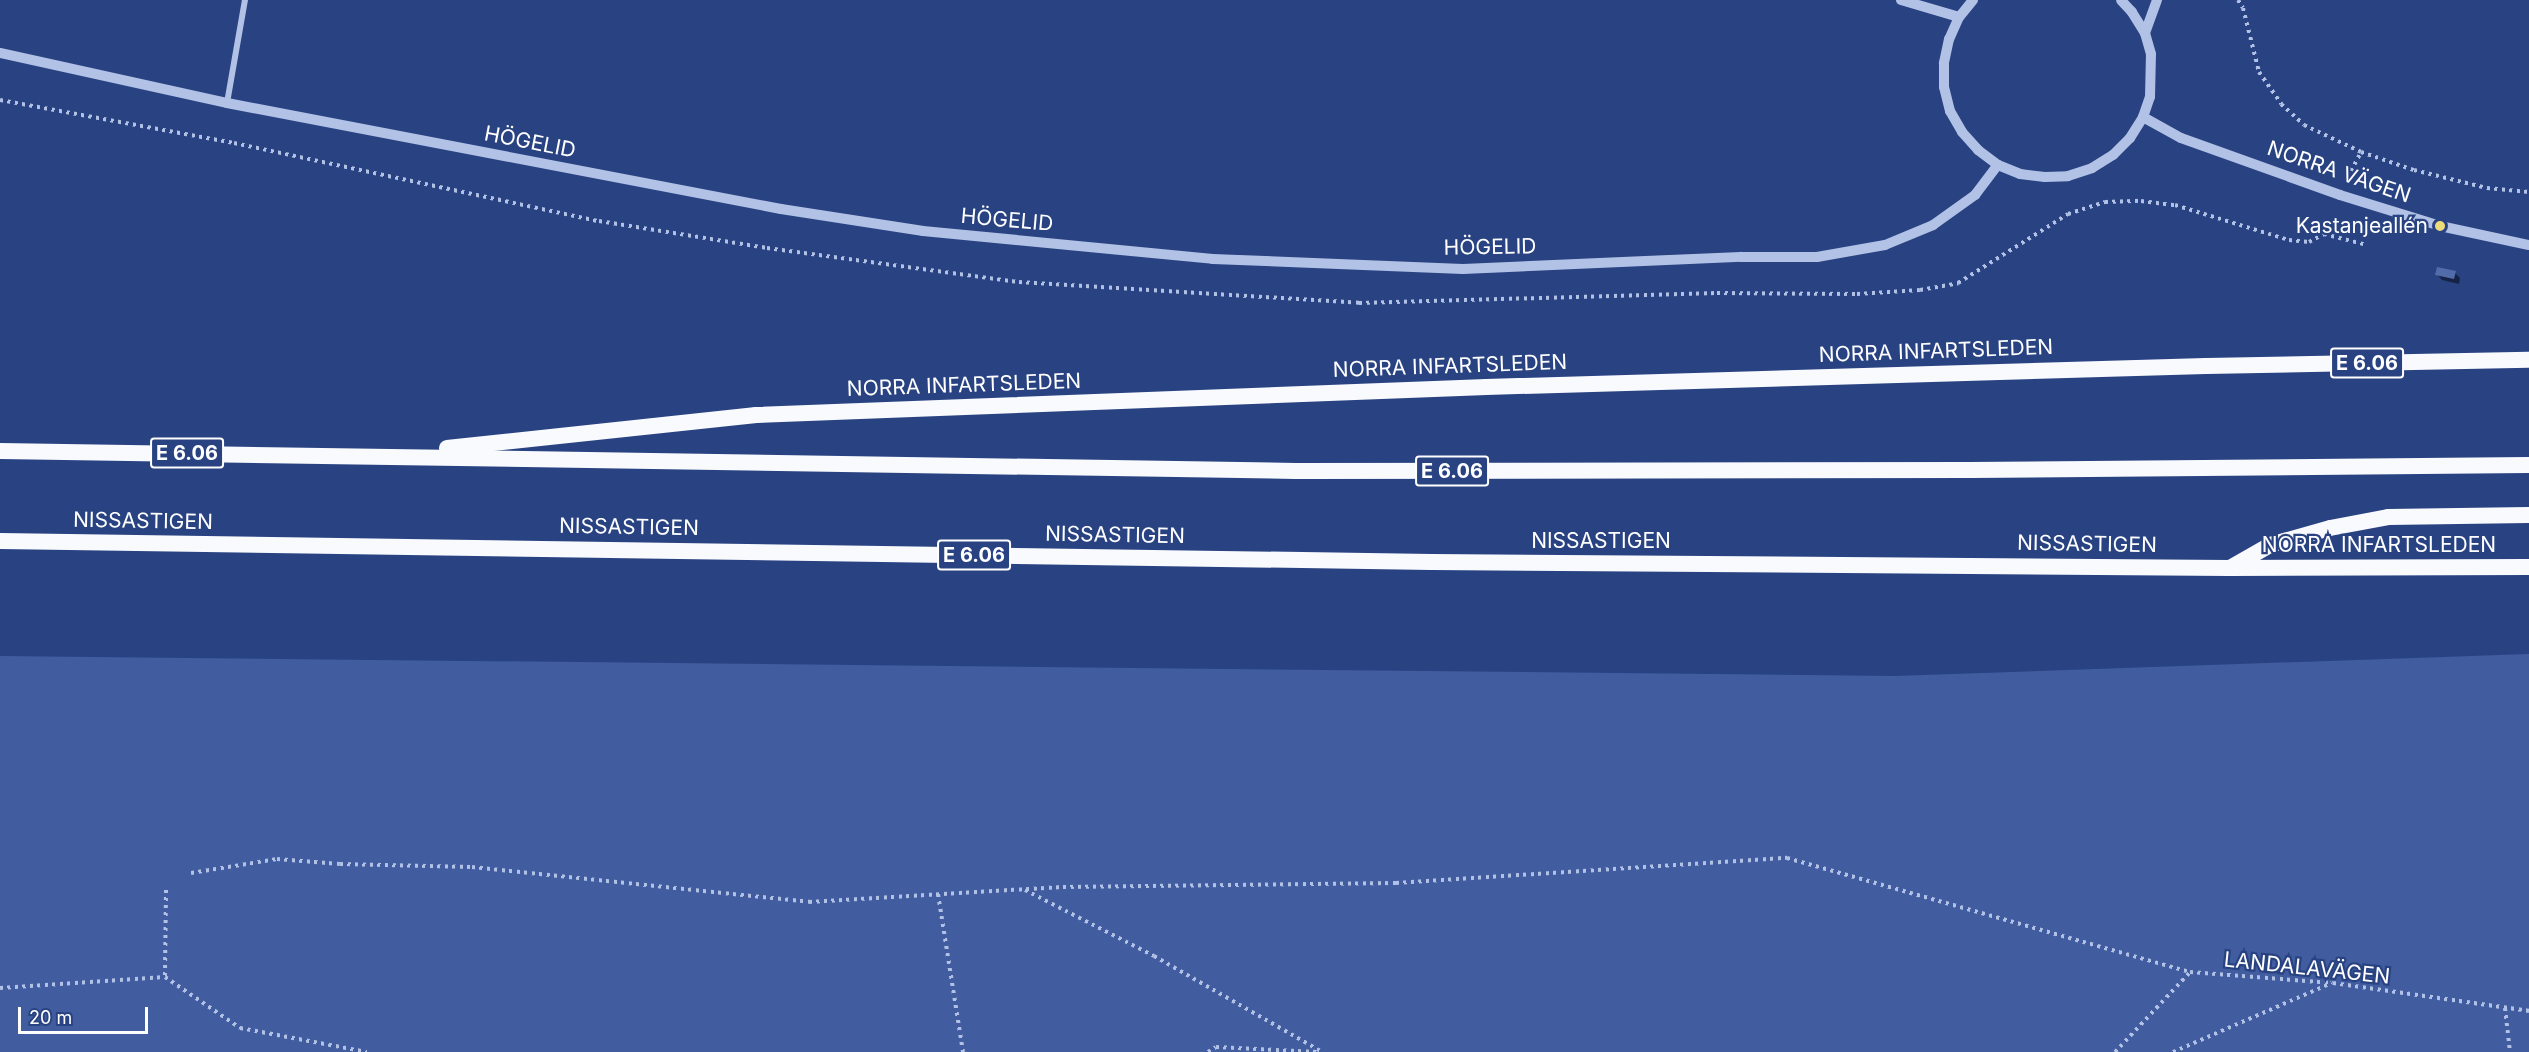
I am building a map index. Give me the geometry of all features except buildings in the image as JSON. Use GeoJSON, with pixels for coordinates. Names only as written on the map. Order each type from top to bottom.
{"type":"FeatureCollection","features":[{"type":"Feature","properties":{"kind":"highway","name":"NORRA INFARTSLEDEN"},"geometry":{"type":"LineString","coordinates":[[375,455],[756,416],[1510,386],[2206,366],[2529,360]]}},
{"type":"Feature","properties":{"kind":"highway","name":"E 6.06"},"geometry":{"type":"LineString","coordinates":[[0,451],[1296,471],[1958,470],[2529,465]]}},
{"type":"Feature","properties":{"kind":"highway"},"geometry":{"type":"LineString","coordinates":[[2230,568],[2270,545],[2365,521],[2388,517],[2529,515]]}},
{"type":"Feature","properties":{"kind":"highway","name":"NISSASTIGEN"},"geometry":{"type":"LineString","coordinates":[[0,541],[1432,562],[2230,568]]}},
{"type":"Feature","properties":{"kind":"highway","name":"NORRA INFARTSLEDEN"},"geometry":{"type":"LineString","coordinates":[[2230,568],[2529,567]]}},
{"type":"Feature","properties":{"kind":"street"},"geometry":{"type":"LineString","coordinates":[[228,103],[245,0]]}},
{"type":"Feature","properties":{"kind":"street"},"geometry":{"type":"LineString","coordinates":[[1901,0],[1959,17]]}},
{"type":"Feature","properties":{"kind":"street"},"geometry":{"type":"LineString","coordinates":[[1973,0],[1959,17],[1949,39],[1944,63],[1946,95],[1950,111],[1962,132],[1978,150],[1998,165],[2020,174],[2045,177],[2068,176],[2084,171],[2113,155],[2130,138],[2142,117],[2150,97],[2151,54],[2145,33],[2132,12],[2121,0]]}},
{"type":"Feature","properties":{"kind":"street"},"geometry":{"type":"LineString","coordinates":[[2145,33],[2157,0]]}},
{"type":"Feature","properties":{"kind":"street","name":"HÖGELID"},"geometry":{"type":"LineString","coordinates":[[0,52],[228,103],[770,207],[923,231],[1213,259],[1463,269],[1741,257],[1817,257],[1885,245],[1933,225],[1975,195],[1998,165]]}},
{"type":"Feature","properties":{"kind":"street","name":"NORRA VÄGEN"},"geometry":{"type":"LineString","coordinates":[[2142,117],[2181,138],[2340,195],[2440,226],[2529,245]]}},
{"type":"Feature","properties":{"kind":"path"},"geometry":{"type":"LineString","coordinates":[[2238,0],[2243,8],[2259,72],[2281,104],[2304,125],[2361,152],[2414,170],[2487,188],[2529,192]]}},
{"type":"Feature","properties":{"kind":"path"},"geometry":{"type":"LineString","coordinates":[[2324,234],[2367,245]]}},
{"type":"Feature","properties":{"kind":"path","name":"LANDALAVÄGEN"},"geometry":{"type":"LineString","coordinates":[[191,873],[277,859],[340,864],[472,867],[809,902],[1024,889],[1396,883],[1787,858],[2190,972],[2333,983],[2529,1011]]}},
{"type":"Feature","properties":{"kind":"path"},"geometry":{"type":"LineString","coordinates":[[1024,889],[1154,956],[1321,1052]]}},
{"type":"Feature","properties":{"kind":"path"},"geometry":{"type":"LineString","coordinates":[[165,977],[166,890]]}},
{"type":"Feature","properties":{"kind":"path"},"geometry":{"type":"LineString","coordinates":[[938,894],[963,1052]]}},
{"type":"Feature","properties":{"kind":"path"},"geometry":{"type":"LineString","coordinates":[[2115,1052],[2190,972]]}},
{"type":"Feature","properties":{"kind":"path"},"geometry":{"type":"LineString","coordinates":[[0,988],[165,977],[240,1028],[367,1052]]}},
{"type":"Feature","properties":{"kind":"path"},"geometry":{"type":"LineString","coordinates":[[2173,1052],[2333,983]]}},
{"type":"Feature","properties":{"kind":"path"},"geometry":{"type":"LineString","coordinates":[[2505,1008],[2510,1052]]}},
{"type":"Feature","properties":{"kind":"path"},"geometry":{"type":"LineString","coordinates":[[1208,1052],[1216,1047],[1321,1052]]}},
{"type":"Feature","properties":{"kind":"shaded area"},"geometry":{"type":"Polygon","coordinates":[[[2529,654],[2529,1052],[0,1052],[0,656],[1895,676],[2529,654]]]}},
{"type":"Feature","properties":{"kind":"place","name":"Kastanjeallén"},"geometry":{"type":"Point","coordinates":[2440,226]}}]}
